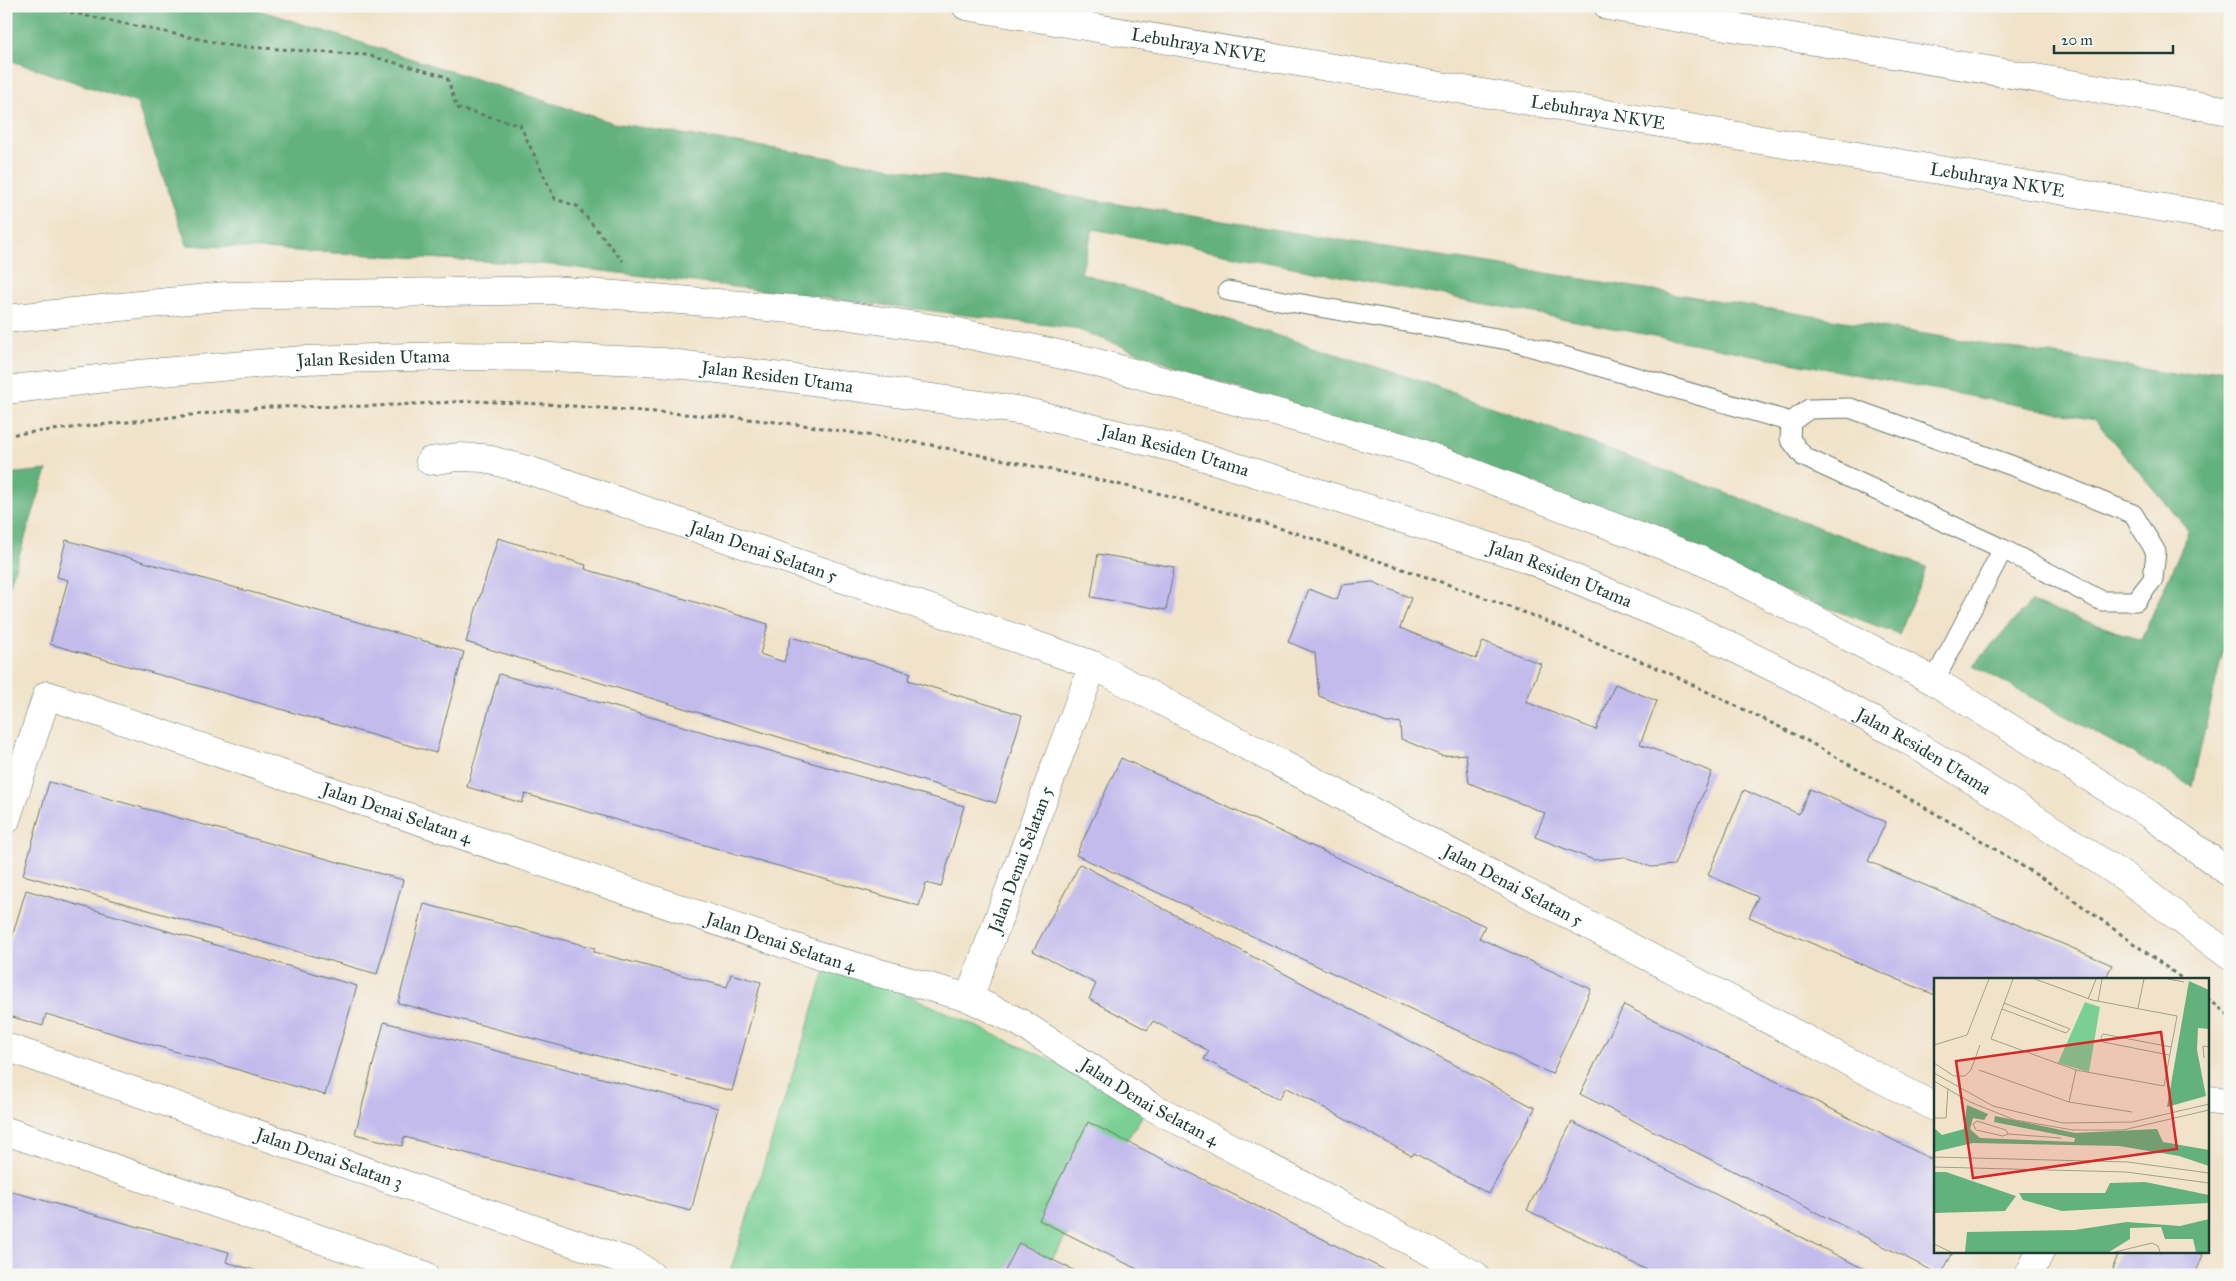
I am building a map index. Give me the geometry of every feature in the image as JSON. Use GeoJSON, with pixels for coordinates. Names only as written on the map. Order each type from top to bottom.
{"type":"FeatureCollection","features":[{"type":"Feature","properties":{"kind":"main road","name":"Lebuhraya NKVE"},"geometry":{"type":"LineString","coordinates":[[966,6],[2230,219]]}},
{"type":"Feature","properties":{"kind":"main road"},"geometry":{"type":"LineString","coordinates":[[1608,6],[2230,111]]}},
{"type":"Feature","properties":{"kind":"main road"},"geometry":{"type":"LineString","coordinates":[[6,320],[226,296],[553,290],[817,311],[957,332],[1090,361],[1413,450],[1698,559],[1934,681],[2149,814],[2230,873]]}},
{"type":"Feature","properties":{"kind":"main road","name":"Jalan Residen Utama"},"geometry":{"type":"LineString","coordinates":[[6,390],[139,374],[303,360],[449,356],[550,357],[662,362],[798,378],[1023,412],[1182,450],[1523,557],[1695,629],[1791,676],[1908,740],[2034,817],[2119,873],[2230,956]]}},
{"type":"Feature","properties":{"kind":"main road","name":"Jalan Denai Selatan 5"},"geometry":{"type":"LineString","coordinates":[[430,461],[458,457],[484,458],[534,472],[1093,665],[1934,1106]]}},
{"type":"Feature","properties":{"kind":"main road","name":"Jalan Denai Selatan 5"},"geometry":{"type":"LineString","coordinates":[[969,998],[1093,665]]}},
{"type":"Feature","properties":{"kind":"main road","name":"Jalan Denai Selatan 4"},"geometry":{"type":"LineString","coordinates":[[6,820],[47,695],[829,959],[969,998],[1019,1022],[1149,1105],[1475,1275]]}},
{"type":"Feature","properties":{"kind":"main road","name":"Jalan Denai Selatan 3"},"geometry":{"type":"LineString","coordinates":[[6,1047],[633,1263],[651,1275]]}},
{"type":"Feature","properties":{"kind":"main road"},"geometry":{"type":"LineString","coordinates":[[2208,1100],[2230,1102]]}},
{"type":"Feature","properties":{"kind":"main road"},"geometry":{"type":"LineString","coordinates":[[6,1131],[424,1275]]}},
{"type":"Feature","properties":{"kind":"main road"},"geometry":{"type":"LineString","coordinates":[[2029,1275],[2039,1254]]}},
{"type":"Feature","properties":{"kind":"lane"},"geometry":{"type":"LineString","coordinates":[[1228,291],[1508,340],[1791,422]]}},
{"type":"Feature","properties":{"kind":"lane"},"geometry":{"type":"LineString","coordinates":[[1850,408],[1986,456],[2133,514],[2156,552],[2153,579],[2136,600],[2102,601],[2003,549],[1804,457],[1790,440],[1791,422],[1809,409],[1850,408]]}},
{"type":"Feature","properties":{"kind":"lane"},"geometry":{"type":"LineString","coordinates":[[1934,681],[2003,549]]}},
{"type":"Feature","properties":{"kind":"path"},"geometry":{"type":"LineString","coordinates":[[39,6],[233,46],[367,55],[447,77],[457,108],[520,125],[556,200],[577,206],[625,263],[623,295]]}},
{"type":"Feature","properties":{"kind":"path"},"geometry":{"type":"LineString","coordinates":[[6,435],[266,407],[376,406],[472,401],[544,404],[795,424],[940,447],[1166,495],[1296,533],[1447,584],[1531,615],[1669,673],[1804,739],[1966,831],[2077,901],[2181,978]]}},
{"type":"Feature","properties":{"kind":"path"},"geometry":{"type":"LineString","coordinates":[[2208,999],[2230,1016]]}},
{"type":"Feature","properties":{"kind":"green space"},"geometry":{"type":"Polygon","coordinates":[[[6,6],[246,6],[614,123],[2180,375],[2230,368],[2230,619],[2192,786],[1973,665],[2031,602],[2141,640],[2189,531],[2095,420],[1093,229],[1081,273],[1427,383],[1927,567],[1899,634],[1073,328],[553,265],[187,245],[137,103],[6,59],[6,6]]]}},
{"type":"Feature","properties":{"kind":"green space"},"geometry":{"type":"Polygon","coordinates":[[[47,470],[6,596],[6,474],[47,470]]]}},
{"type":"Feature","properties":{"kind":"green space"},"geometry":{"type":"Polygon","coordinates":[[[829,959],[1149,1105],[1042,1275],[729,1275],[829,959]]]}},
{"type":"Feature","properties":{"kind":"building"},"geometry":{"type":"Polygon","coordinates":[[[498,538],[586,565],[585,569],[768,624],[760,654],[784,662],[791,637],[911,673],[908,680],[1022,715],[996,803],[466,642],[498,538]]]}},
{"type":"Feature","properties":{"kind":"building"},"geometry":{"type":"Polygon","coordinates":[[[66,540],[464,652],[436,753],[50,644],[68,580],[57,577],[66,540]]]}},
{"type":"Feature","properties":{"kind":"building"},"geometry":{"type":"Polygon","coordinates":[[[1098,554],[1174,567],[1166,610],[1091,597],[1098,554]]]}},
{"type":"Feature","properties":{"kind":"building"},"geometry":{"type":"Polygon","coordinates":[[[1373,582],[1411,598],[1400,628],[1476,659],[1483,641],[1541,664],[1526,702],[1596,730],[1615,684],[1657,701],[1640,744],[1712,772],[1674,865],[1651,867],[1625,857],[1594,860],[1535,837],[1545,813],[1469,783],[1466,754],[1442,756],[1401,739],[1400,722],[1387,723],[1319,696],[1315,653],[1288,642],[1309,589],[1337,600],[1342,585],[1373,582]]]}},
{"type":"Feature","properties":{"kind":"building"},"geometry":{"type":"Polygon","coordinates":[[[499,674],[964,806],[941,887],[926,883],[919,906],[525,794],[522,803],[467,787],[499,674]]]}},
{"type":"Feature","properties":{"kind":"building"},"geometry":{"type":"Polygon","coordinates":[[[1121,758],[1485,926],[1479,938],[1591,989],[1552,1074],[1076,855],[1121,758]]]}},
{"type":"Feature","properties":{"kind":"building"},"geometry":{"type":"Polygon","coordinates":[[[49,782],[403,880],[377,974],[23,875],[49,782]]]}},
{"type":"Feature","properties":{"kind":"building"},"geometry":{"type":"Polygon","coordinates":[[[1810,789],[1886,822],[1868,861],[2112,965],[2106,978],[1934,978],[1934,995],[1749,917],[1758,897],[1708,875],[1744,790],[1799,814],[1810,789]]]}},
{"type":"Feature","properties":{"kind":"building"},"geometry":{"type":"Polygon","coordinates":[[[1080,864],[1535,1108],[1489,1194],[1414,1153],[1412,1156],[1286,1087],[1279,1099],[1204,1059],[1209,1051],[1153,1021],[1147,1030],[1089,999],[1096,984],[1033,951],[1080,864]]]}},
{"type":"Feature","properties":{"kind":"building"},"geometry":{"type":"Polygon","coordinates":[[[26,890],[357,986],[325,1095],[46,1014],[43,1026],[6,1015],[6,957],[26,890]]]}},
{"type":"Feature","properties":{"kind":"building"},"geometry":{"type":"Polygon","coordinates":[[[424,904],[595,948],[594,952],[727,987],[731,974],[761,982],[732,1091],[398,1003],[424,904]]]}},
{"type":"Feature","properties":{"kind":"building"},"geometry":{"type":"Polygon","coordinates":[[[1624,1005],[1934,1160],[1934,1254],[1952,1254],[1941,1275],[1580,1094],[1624,1005]]]}},
{"type":"Feature","properties":{"kind":"building"},"geometry":{"type":"Polygon","coordinates":[[[384,1022],[718,1108],[691,1211],[404,1137],[402,1146],[355,1134],[384,1022]]]}},
{"type":"Feature","properties":{"kind":"building"},"geometry":{"type":"Polygon","coordinates":[[[1088,1122],[1395,1275],[1149,1275],[1039,1220],[1088,1122]]]}},
{"type":"Feature","properties":{"kind":"building"},"geometry":{"type":"Polygon","coordinates":[[[1572,1122],[1876,1275],[1657,1275],[1527,1210],[1572,1122]]]}},
{"type":"Feature","properties":{"kind":"building"},"geometry":{"type":"Polygon","coordinates":[[[6,1190],[229,1252],[226,1262],[264,1273],[263,1275],[6,1275],[6,1190]]]}},
{"type":"Feature","properties":{"kind":"building"},"geometry":{"type":"Polygon","coordinates":[[[1019,1243],[1083,1275],[1003,1275],[1019,1243]]]}},
{"type":"Feature","properties":{"kind":"building"},"geometry":{"type":"Polygon","coordinates":[[[2118,1254],[2203,1255],[2195,1275],[2110,1275],[2118,1254]]]}}]}
